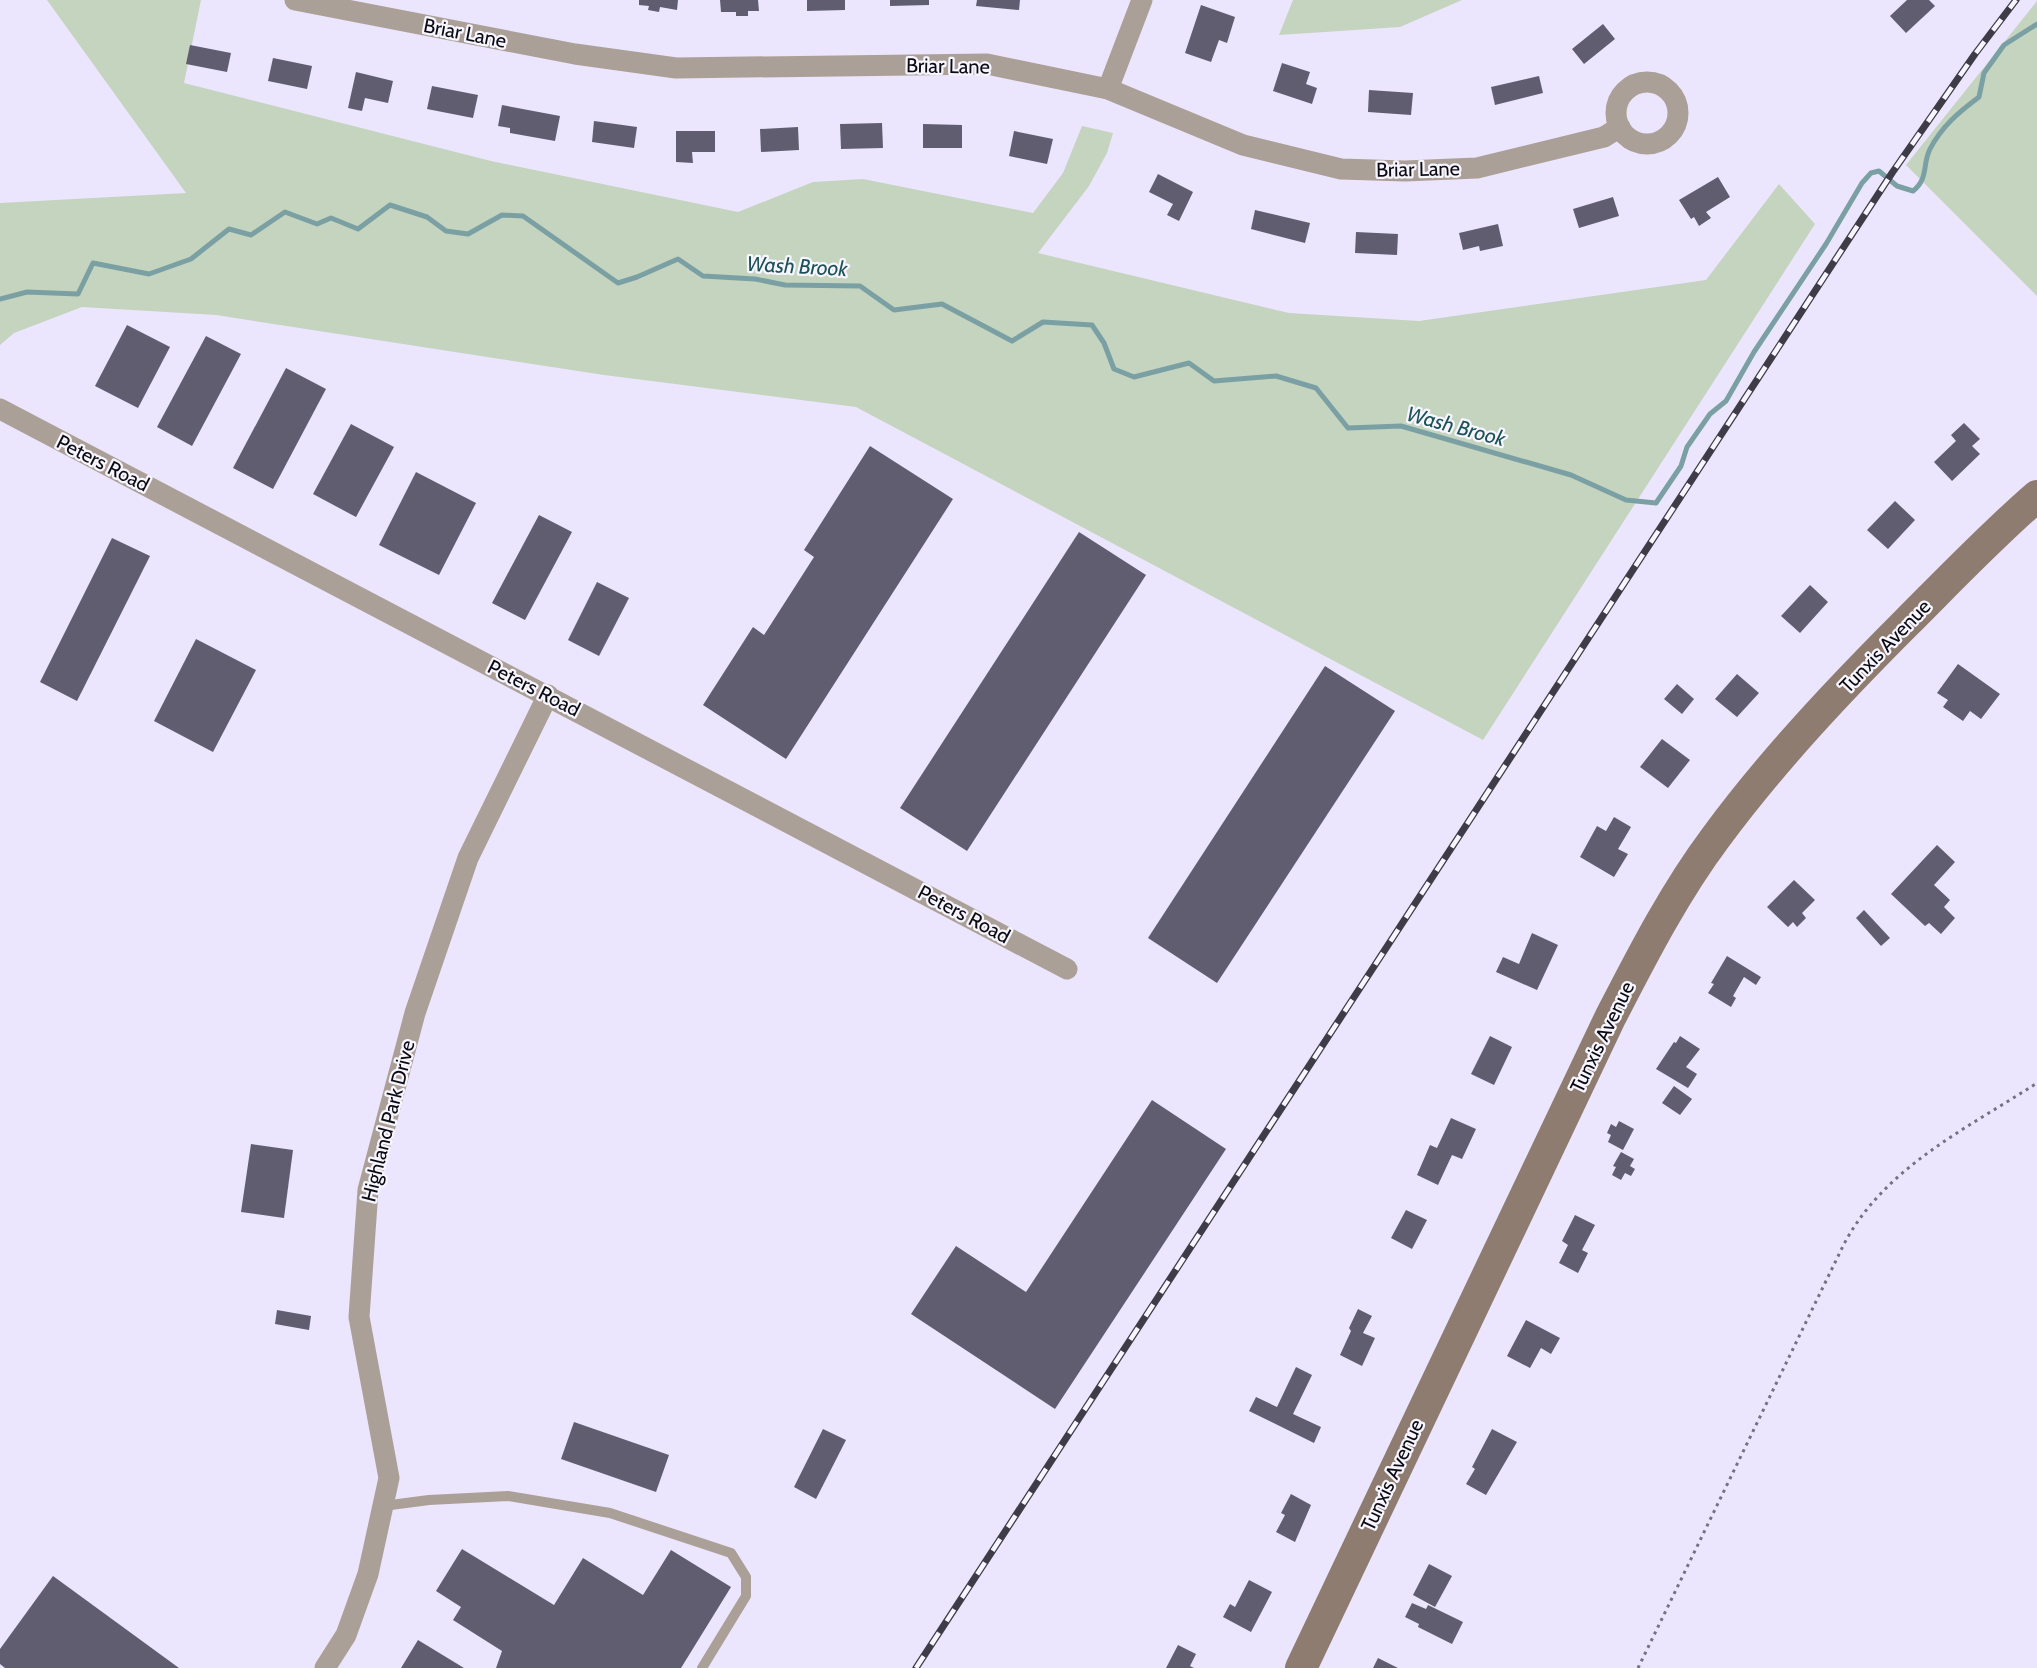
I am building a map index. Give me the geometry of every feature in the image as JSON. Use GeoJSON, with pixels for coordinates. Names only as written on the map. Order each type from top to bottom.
{"type":"FeatureCollection","features":[{"type":"Feature","properties":{"kind":"main road","name":"Tunxis Avenue"},"geometry":{"type":"LineString","coordinates":[[1300,1668],[1610,1018],[1642,955],[1683,885],[1750,792],[1824,709],[1959,569],[2037,496]]}},
{"type":"Feature","properties":{"kind":"street","name":"Briar Lane"},"geometry":{"type":"LineString","coordinates":[[295,0],[325,3],[574,54],[676,68],[987,64],[1108,89],[1243,145],[1341,169],[1405,171],[1477,168],[1604,136],[1620,127]]}},
{"type":"Feature","properties":{"kind":"street"},"geometry":{"type":"LineString","coordinates":[[1108,89],[1142,0]]}},
{"type":"Feature","properties":{"kind":"street","name":"Peters Road"},"geometry":{"type":"LineString","coordinates":[[0,409],[1067,969]]}},
{"type":"Feature","properties":{"kind":"street","name":"Highland Park Drive"},"geometry":{"type":"LineString","coordinates":[[326,1668],[346,1635],[368,1574],[389,1478],[359,1317],[368,1190],[415,1013],[468,858],[548,695]]}},
{"type":"Feature","properties":{"kind":"lane"},"geometry":{"type":"LineString","coordinates":[[383,1506],[429,1500],[508,1496],[610,1513],[730,1553],[746,1577],[746,1596],[702,1668]]}},
{"type":"Feature","properties":{"kind":"path"},"geometry":{"type":"LineString","coordinates":[[1638,1668],[1843,1246],[1860,1217],[1886,1186],[1912,1163],[2037,1083]]}},
{"type":"Feature","properties":{"kind":"green space"},"geometry":{"type":"Polygon","coordinates":[[[47,0],[201,0],[184,83],[491,161],[738,212],[813,182],[863,179],[1033,213],[1063,173],[1082,126],[1113,133],[1107,153],[1089,186],[1038,253],[1289,313],[1419,321],[1706,280],[1779,184],[1815,224],[1483,740],[856,407],[604,375],[216,315],[82,307],[14,333],[0,345],[0,203],[186,193],[47,0]]]}},
{"type":"Feature","properties":{"kind":"green space"},"geometry":{"type":"Polygon","coordinates":[[[1293,0],[1462,0],[1400,27],[1279,35],[1293,0]]]}},
{"type":"Feature","properties":{"kind":"green space"},"geometry":{"type":"Polygon","coordinates":[[[2037,1],[2037,296],[1906,165],[2037,1]]]}},
{"type":"Feature","properties":{"kind":"building"},"geometry":{"type":"Polygon","coordinates":[[[639,0],[678,0],[677,10],[660,7],[659,12],[648,10],[649,6],[639,5],[639,0]]]}},
{"type":"Feature","properties":{"kind":"building"},"geometry":{"type":"Polygon","coordinates":[[[720,0],[758,0],[759,11],[748,11],[748,16],[736,16],[736,12],[721,12],[720,0]]]}},
{"type":"Feature","properties":{"kind":"building"},"geometry":{"type":"Polygon","coordinates":[[[807,0],[845,0],[845,10],[807,11],[807,0]]]}},
{"type":"Feature","properties":{"kind":"building"},"geometry":{"type":"Polygon","coordinates":[[[890,0],[929,0],[929,5],[890,6],[890,0]]]}},
{"type":"Feature","properties":{"kind":"building"},"geometry":{"type":"Polygon","coordinates":[[[977,0],[1020,0],[1019,10],[976,6],[977,0]]]}},
{"type":"Feature","properties":{"kind":"building"},"geometry":{"type":"Polygon","coordinates":[[[1907,0],[1929,0],[1935,6],[1906,33],[1890,16],[1907,0]]]}},
{"type":"Feature","properties":{"kind":"building"},"geometry":{"type":"Polygon","coordinates":[[[1201,5],[1235,17],[1227,43],[1219,40],[1211,62],[1185,53],[1201,5]]]}},
{"type":"Feature","properties":{"kind":"building"},"geometry":{"type":"Polygon","coordinates":[[[1603,24],[1615,39],[1584,64],[1572,49],[1603,24]]]}},
{"type":"Feature","properties":{"kind":"building"},"geometry":{"type":"Polygon","coordinates":[[[190,45],[231,53],[227,72],[186,64],[190,45]]]}},
{"type":"Feature","properties":{"kind":"building"},"geometry":{"type":"Polygon","coordinates":[[[273,58],[312,66],[307,89],[268,81],[273,58]]]}},
{"type":"Feature","properties":{"kind":"building"},"geometry":{"type":"Polygon","coordinates":[[[1282,63],[1310,72],[1306,84],[1317,88],[1312,104],[1273,91],[1282,63]]]}},
{"type":"Feature","properties":{"kind":"building"},"geometry":{"type":"Polygon","coordinates":[[[356,72],[393,81],[388,103],[365,98],[362,111],[348,108],[356,72]]]}},
{"type":"Feature","properties":{"kind":"building"},"geometry":{"type":"Polygon","coordinates":[[[1539,76],[1543,93],[1495,105],[1491,87],[1539,76]]]}},
{"type":"Feature","properties":{"kind":"building"},"geometry":{"type":"Polygon","coordinates":[[[432,86],[478,95],[473,118],[427,109],[432,86]]]}},
{"type":"Feature","properties":{"kind":"building"},"geometry":{"type":"Polygon","coordinates":[[[1369,90],[1413,93],[1411,115],[1368,112],[1369,90]]]}},
{"type":"Feature","properties":{"kind":"building"},"geometry":{"type":"Polygon","coordinates":[[[502,105],[560,116],[555,141],[510,133],[510,128],[498,126],[502,105]]]}},
{"type":"Feature","properties":{"kind":"building"},"geometry":{"type":"Polygon","coordinates":[[[594,121],[637,127],[634,148],[592,142],[594,121]]]}},
{"type":"Feature","properties":{"kind":"building"},"geometry":{"type":"Polygon","coordinates":[[[882,123],[883,148],[841,149],[840,124],[882,123]]]}},
{"type":"Feature","properties":{"kind":"building"},"geometry":{"type":"Polygon","coordinates":[[[923,124],[962,125],[962,148],[923,148],[923,124]]]}},
{"type":"Feature","properties":{"kind":"building"},"geometry":{"type":"Polygon","coordinates":[[[798,127],[799,150],[761,152],[760,129],[798,127]]]}},
{"type":"Feature","properties":{"kind":"building"},"geometry":{"type":"Polygon","coordinates":[[[676,131],[715,131],[715,152],[692,152],[693,163],[676,162],[676,131]]]}},
{"type":"Feature","properties":{"kind":"building"},"geometry":{"type":"Polygon","coordinates":[[[1014,131],[1053,139],[1047,164],[1009,156],[1014,131]]]}},
{"type":"Feature","properties":{"kind":"building"},"geometry":{"type":"Polygon","coordinates":[[[1158,174],[1193,192],[1179,221],[1167,215],[1173,204],[1149,192],[1158,174]]]}},
{"type":"Feature","properties":{"kind":"building"},"geometry":{"type":"Polygon","coordinates":[[[1718,177],[1730,197],[1706,212],[1711,218],[1699,226],[1694,217],[1691,219],[1679,200],[1718,177]]]}},
{"type":"Feature","properties":{"kind":"building"},"geometry":{"type":"Polygon","coordinates":[[[1613,197],[1619,216],[1579,228],[1573,209],[1613,197]]]}},
{"type":"Feature","properties":{"kind":"building"},"geometry":{"type":"Polygon","coordinates":[[[1255,210],[1310,223],[1305,243],[1251,229],[1255,210]]]}},
{"type":"Feature","properties":{"kind":"building"},"geometry":{"type":"Polygon","coordinates":[[[1498,224],[1503,246],[1480,251],[1479,246],[1463,250],[1459,233],[1498,224]]]}},
{"type":"Feature","properties":{"kind":"building"},"geometry":{"type":"Polygon","coordinates":[[[1356,232],[1398,234],[1397,255],[1355,253],[1356,232]]]}},
{"type":"Feature","properties":{"kind":"building"},"geometry":{"type":"Polygon","coordinates":[[[127,325],[170,347],[138,408],[95,386],[127,325]]]}},
{"type":"Feature","properties":{"kind":"building"},"geometry":{"type":"Polygon","coordinates":[[[206,336],[241,354],[192,446],[157,427],[206,336]]]}},
{"type":"Feature","properties":{"kind":"building"},"geometry":{"type":"Polygon","coordinates":[[[286,368],[326,389],[273,489],[233,468],[286,368]]]}},
{"type":"Feature","properties":{"kind":"building"},"geometry":{"type":"Polygon","coordinates":[[[1964,423],[1980,439],[1972,446],[1980,454],[1952,481],[1934,462],[1956,441],[1951,435],[1964,423]]]}},
{"type":"Feature","properties":{"kind":"building"},"geometry":{"type":"Polygon","coordinates":[[[351,424],[394,447],[356,517],[313,494],[351,424]]]}},
{"type":"Feature","properties":{"kind":"building"},"geometry":{"type":"Polygon","coordinates":[[[870,446],[953,499],[786,759],[703,705],[753,627],[764,635],[814,557],[804,550],[870,446]]]}},
{"type":"Feature","properties":{"kind":"building"},"geometry":{"type":"Polygon","coordinates":[[[416,472],[476,503],[439,575],[379,545],[416,472]]]}},
{"type":"Feature","properties":{"kind":"building"},"geometry":{"type":"Polygon","coordinates":[[[1895,501],[1915,520],[1888,549],[1867,530],[1895,501]]]}},
{"type":"Feature","properties":{"kind":"building"},"geometry":{"type":"Polygon","coordinates":[[[539,515],[572,532],[525,620],[492,603],[539,515]]]}},
{"type":"Feature","properties":{"kind":"building"},"geometry":{"type":"Polygon","coordinates":[[[1079,532],[1146,575],[967,851],[900,808],[1079,532]]]}},
{"type":"Feature","properties":{"kind":"building"},"geometry":{"type":"Polygon","coordinates":[[[112,538],[150,556],[77,701],[40,682],[112,538]]]}},
{"type":"Feature","properties":{"kind":"building"},"geometry":{"type":"Polygon","coordinates":[[[597,582],[629,598],[599,656],[568,640],[597,582]]]}},
{"type":"Feature","properties":{"kind":"building"},"geometry":{"type":"Polygon","coordinates":[[[1810,585],[1828,602],[1800,633],[1781,616],[1810,585]]]}},
{"type":"Feature","properties":{"kind":"building"},"geometry":{"type":"Polygon","coordinates":[[[196,639],[256,670],[213,752],[154,721],[196,639]]]}},
{"type":"Feature","properties":{"kind":"building"},"geometry":{"type":"Polygon","coordinates":[[[1958,664],[2000,694],[1981,719],[1970,711],[1963,721],[1943,707],[1948,700],[1937,693],[1958,664]]]}},
{"type":"Feature","properties":{"kind":"building"},"geometry":{"type":"Polygon","coordinates":[[[1325,666],[1395,711],[1217,983],[1148,938],[1325,666]]]}},
{"type":"Feature","properties":{"kind":"building"},"geometry":{"type":"Polygon","coordinates":[[[1737,674],[1759,693],[1737,717],[1715,699],[1737,674]]]}},
{"type":"Feature","properties":{"kind":"building"},"geometry":{"type":"Polygon","coordinates":[[[1677,684],[1694,699],[1682,714],[1664,699],[1677,684]]]}},
{"type":"Feature","properties":{"kind":"building"},"geometry":{"type":"Polygon","coordinates":[[[1662,739],[1690,760],[1668,788],[1640,767],[1662,739]]]}},
{"type":"Feature","properties":{"kind":"building"},"geometry":{"type":"Polygon","coordinates":[[[1614,817],[1631,827],[1618,849],[1628,854],[1614,877],[1580,857],[1597,826],[1606,831],[1614,817]]]}},
{"type":"Feature","properties":{"kind":"building"},"geometry":{"type":"Polygon","coordinates":[[[1937,845],[1955,862],[1934,885],[1950,900],[1944,907],[1955,918],[1941,934],[1929,923],[1925,926],[1891,894],[1937,845]]]}},
{"type":"Feature","properties":{"kind":"building"},"geometry":{"type":"Polygon","coordinates":[[[1794,880],[1815,900],[1802,913],[1806,918],[1797,927],[1793,922],[1788,927],[1767,907],[1794,880]]]}},
{"type":"Feature","properties":{"kind":"building"},"geometry":{"type":"Polygon","coordinates":[[[1864,910],[1890,938],[1881,946],[1856,918],[1864,910]]]}},
{"type":"Feature","properties":{"kind":"building"},"geometry":{"type":"Polygon","coordinates":[[[1532,933],[1558,945],[1537,990],[1496,972],[1503,957],[1519,964],[1532,933]]]}},
{"type":"Feature","properties":{"kind":"building"},"geometry":{"type":"Polygon","coordinates":[[[1727,956],[1761,977],[1756,985],[1744,977],[1733,996],[1736,998],[1731,1007],[1708,993],[1714,984],[1711,983],[1727,956]]]}},
{"type":"Feature","properties":{"kind":"building"},"geometry":{"type":"Polygon","coordinates":[[[1490,1036],[1512,1047],[1494,1085],[1471,1074],[1490,1036]]]}},
{"type":"Feature","properties":{"kind":"building"},"geometry":{"type":"Polygon","coordinates":[[[1680,1036],[1700,1049],[1686,1067],[1697,1074],[1688,1088],[1656,1069],[1680,1036]]]}},
{"type":"Feature","properties":{"kind":"building"},"geometry":{"type":"Polygon","coordinates":[[[1674,1086],[1692,1099],[1680,1115],[1662,1103],[1674,1086]]]}},
{"type":"Feature","properties":{"kind":"building"},"geometry":{"type":"Polygon","coordinates":[[[1152,1100],[1226,1149],[1055,1409],[911,1314],[956,1246],[1026,1292],[1152,1100]]]}},
{"type":"Feature","properties":{"kind":"building"},"geometry":{"type":"Polygon","coordinates":[[[1451,1118],[1476,1129],[1462,1159],[1452,1155],[1438,1185],[1417,1175],[1430,1145],[1437,1148],[1451,1118]]]}},
{"type":"Feature","properties":{"kind":"building"},"geometry":{"type":"Polygon","coordinates":[[[1619,1121],[1634,1129],[1623,1150],[1608,1142],[1611,1135],[1607,1133],[1611,1124],[1616,1127],[1619,1121]]]}},
{"type":"Feature","properties":{"kind":"building"},"geometry":{"type":"Polygon","coordinates":[[[251,1144],[293,1150],[284,1218],[241,1212],[251,1144]]]}},
{"type":"Feature","properties":{"kind":"building"},"geometry":{"type":"Polygon","coordinates":[[[1621,1152],[1634,1159],[1630,1166],[1635,1169],[1631,1176],[1625,1173],[1621,1180],[1612,1175],[1616,1167],[1613,1166],[1621,1152]]]}},
{"type":"Feature","properties":{"kind":"building"},"geometry":{"type":"Polygon","coordinates":[[[1406,1210],[1427,1220],[1412,1249],[1391,1238],[1406,1210]]]}},
{"type":"Feature","properties":{"kind":"building"},"geometry":{"type":"Polygon","coordinates":[[[1575,1215],[1595,1225],[1582,1250],[1588,1253],[1578,1273],[1559,1263],[1568,1245],[1562,1241],[1575,1215]]]}},
{"type":"Feature","properties":{"kind":"building"},"geometry":{"type":"Polygon","coordinates":[[[1358,1309],[1372,1316],[1363,1333],[1375,1338],[1362,1366],[1340,1355],[1358,1309]]]}},
{"type":"Feature","properties":{"kind":"building"},"geometry":{"type":"Polygon","coordinates":[[[277,1310],[311,1316],[309,1330],[275,1324],[277,1310]]]}},
{"type":"Feature","properties":{"kind":"building"},"geometry":{"type":"Polygon","coordinates":[[[1526,1320],[1560,1338],[1551,1354],[1541,1348],[1530,1368],[1507,1356],[1526,1320]]]}},
{"type":"Feature","properties":{"kind":"building"},"geometry":{"type":"Polygon","coordinates":[[[1296,1367],[1312,1375],[1293,1414],[1321,1427],[1314,1443],[1249,1411],[1256,1397],[1277,1407],[1296,1367]]]}},
{"type":"Feature","properties":{"kind":"building"},"geometry":{"type":"Polygon","coordinates":[[[574,1422],[669,1455],[656,1492],[561,1459],[574,1422]]]}},
{"type":"Feature","properties":{"kind":"building"},"geometry":{"type":"Polygon","coordinates":[[[823,1429],[846,1440],[816,1499],[794,1487],[823,1429]]]}},
{"type":"Feature","properties":{"kind":"building"},"geometry":{"type":"Polygon","coordinates":[[[1492,1429],[1517,1442],[1486,1495],[1466,1484],[1475,1469],[1472,1467],[1492,1429]]]}},
{"type":"Feature","properties":{"kind":"building"},"geometry":{"type":"Polygon","coordinates":[[[1291,1494],[1311,1505],[1295,1542],[1276,1532],[1285,1515],[1281,1513],[1291,1494]]]}},
{"type":"Feature","properties":{"kind":"building"},"geometry":{"type":"Polygon","coordinates":[[[462,1549],[554,1605],[583,1558],[643,1595],[671,1550],[731,1587],[681,1668],[496,1668],[502,1651],[453,1620],[461,1607],[436,1591],[462,1549]]]}},
{"type":"Feature","properties":{"kind":"building"},"geometry":{"type":"Polygon","coordinates":[[[1429,1564],[1452,1576],[1435,1607],[1413,1595],[1429,1564]]]}},
{"type":"Feature","properties":{"kind":"building"},"geometry":{"type":"Polygon","coordinates":[[[53,1576],[179,1668],[5,1668],[0,1664],[0,1649],[53,1576]]]}},
{"type":"Feature","properties":{"kind":"building"},"geometry":{"type":"Polygon","coordinates":[[[1249,1580],[1272,1592],[1251,1632],[1223,1617],[1230,1604],[1235,1607],[1249,1580]]]}},
{"type":"Feature","properties":{"kind":"building"},"geometry":{"type":"Polygon","coordinates":[[[1412,1603],[1426,1609],[1428,1605],[1463,1622],[1452,1644],[1418,1627],[1419,1624],[1405,1617],[1412,1603]]]}},
{"type":"Feature","properties":{"kind":"building"},"geometry":{"type":"Polygon","coordinates":[[[418,1640],[464,1668],[401,1668],[418,1640]]]}},
{"type":"Feature","properties":{"kind":"building"},"geometry":{"type":"Polygon","coordinates":[[[1178,1645],[1196,1654],[1190,1666],[1194,1668],[1166,1668],[1178,1645]]]}},
{"type":"Feature","properties":{"kind":"building"},"geometry":{"type":"Polygon","coordinates":[[[1378,1658],[1398,1668],[1373,1668],[1378,1658]]]}},
{"type":"Feature","properties":{"kind":"waterway","name":"Wash Brook"},"geometry":{"type":"LineString","coordinates":[[0,299],[27,292],[78,294],[93,263],[149,274],[191,259],[229,229],[251,235],[285,212],[317,224],[331,218],[358,229],[390,205],[427,217],[446,231],[468,234],[502,215],[523,216],[618,283],[678,259],[703,276],[755,279],[785,285],[860,286],[894,310],[942,304],[1012,341],[1043,322],[1092,325],[1104,343],[1114,369],[1134,377],[1189,363],[1214,381],[1276,376],[1316,388],[1348,428],[1401,426],[1571,475],[1626,500],[1656,503],[1681,466],[1687,447],[1710,414],[1726,401],[1754,352],[1826,244],[1862,183],[1871,173],[1879,171],[1897,186],[1913,191],[1921,181],[1930,149],[1952,120],[1979,97],[1984,73],[2004,45],[2037,24]]}},
{"type":"Feature","properties":{"kind":"railway"},"geometry":{"type":"LineString","coordinates":[[916,1668],[1892,173],[1975,54],[2016,0]]}}]}
